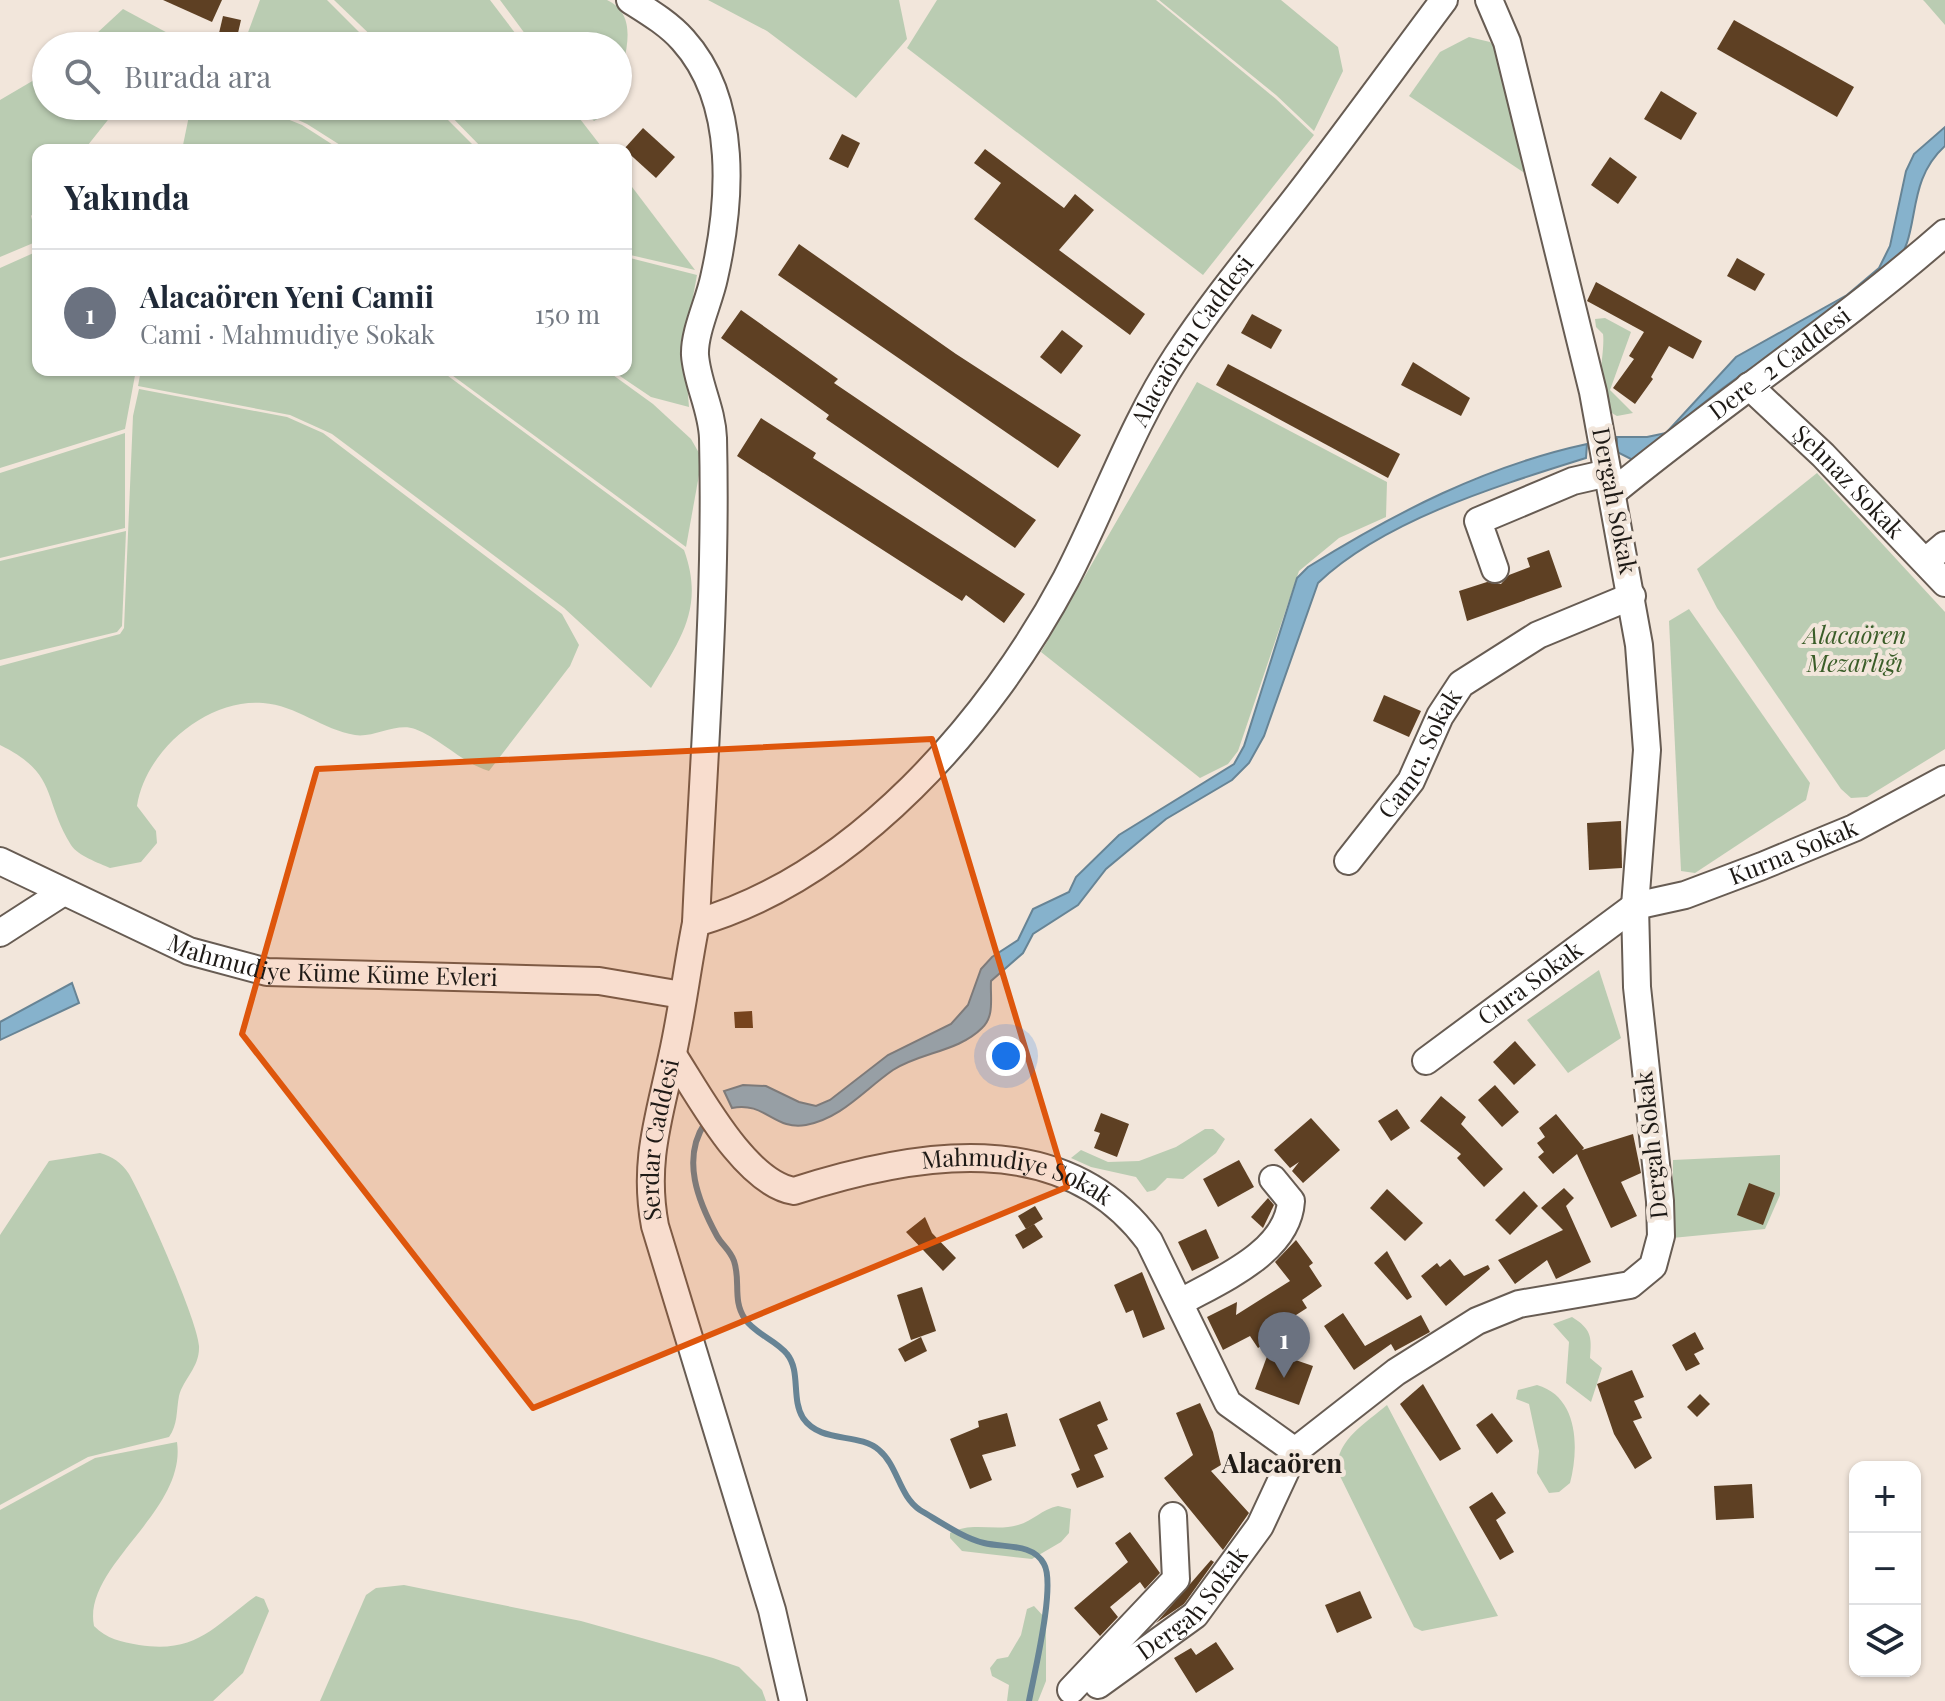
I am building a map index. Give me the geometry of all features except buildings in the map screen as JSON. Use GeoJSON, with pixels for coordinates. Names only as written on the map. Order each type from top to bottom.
{"type":"FeatureCollection","features":[{"type":"Feature","properties":{"kind":"street","name":"Serdar Caddesi"},"geometry":{"type":"LineString","coordinates":[[630,0],[655,15],[682,39],[704,71],[719,109],[725,147],[725,204],[715,275],[695,354],[712,414],[713,499],[706,771],[696,923],[649,1172],[655,1226],[772,1610],[793,1701]]}},
{"type":"Feature","properties":{"kind":"street","name":"Alacaören Caddesi"},"geometry":{"type":"LineString","coordinates":[[696,923],[743,906],[815,869],[854,840],[916,782],[981,708],[1045,618],[1137,427],[1177,357],[1444,0]]}},
{"type":"Feature","properties":{"kind":"street","name":"Dergah Sokak"},"geometry":{"type":"LineString","coordinates":[[1098,1685],[1195,1615],[1260,1526],[1295,1451],[1396,1372],[1477,1321],[1519,1304],[1630,1285],[1653,1266],[1661,1236],[1637,987],[1635,906],[1647,750],[1645,700],[1632,596],[1572,306],[1507,42],[1489,0]]}},
{"type":"Feature","properties":{"kind":"street","name":"Dere_2 Caddesi"},"geometry":{"type":"LineString","coordinates":[[1609,477],[1749,386],[1856,310],[1945,233]]}},
{"type":"Feature","properties":{"kind":"street","name":"Şehnaz Sokak"},"geometry":{"type":"LineString","coordinates":[[1749,386],[1936,553],[1945,583]]}},
{"type":"Feature","properties":{"kind":"street"},"geometry":{"type":"LineString","coordinates":[[1495,569],[1478,521],[1555,488],[1609,477]]}},
{"type":"Feature","properties":{"kind":"street","name":"Camcı. Sokak"},"geometry":{"type":"LineString","coordinates":[[1348,861],[1411,781],[1440,716],[1461,684],[1538,635],[1632,596]]}},
{"type":"Feature","properties":{"kind":"street","name":"Kurna Sokak"},"geometry":{"type":"LineString","coordinates":[[1635,906],[1685,895],[1762,866],[1864,823],[1945,779]]}},
{"type":"Feature","properties":{"kind":"street","name":"Mahmudiye Küme Küme Evleri"},"geometry":{"type":"LineString","coordinates":[[0,861],[189,951],[267,972],[599,981],[682,995]]}},
{"type":"Feature","properties":{"kind":"street"},"geometry":{"type":"LineString","coordinates":[[0,933],[62,893]]}},
{"type":"Feature","properties":{"kind":"street","name":"Cura Sokak"},"geometry":{"type":"LineString","coordinates":[[1426,1061],[1635,906]]}},
{"type":"Feature","properties":{"kind":"street","name":"Mahmudiye Sokak"},"geometry":{"type":"LineString","coordinates":[[673,1055],[745,1158],[765,1179],[780,1189],[794,1191],[914,1160],[950,1156],[991,1157],[1038,1165],[1069,1176],[1097,1191],[1136,1224],[1181,1302],[1228,1403],[1295,1451]]}},
{"type":"Feature","properties":{"kind":"street"},"geometry":{"type":"LineString","coordinates":[[1181,1302],[1243,1266],[1272,1243],[1290,1214],[1291,1201],[1273,1179]]}},
{"type":"Feature","properties":{"kind":"street"},"geometry":{"type":"LineString","coordinates":[[1071,1690],[1176,1579],[1173,1516]]}},
{"type":"Feature","properties":{"kind":"highlighted area"},"geometry":{"type":"Polygon","coordinates":[[[932,739],[1067,1187],[533,1408],[242,1034],[317,769],[932,739]]]}},
{"type":"Feature","properties":{"kind":"green space"},"geometry":{"type":"Polygon","coordinates":[[[260,0],[327,0],[359,32],[248,32],[260,0]]]}},
{"type":"Feature","properties":{"kind":"green space"},"geometry":{"type":"Polygon","coordinates":[[[334,0],[490,0],[514,32],[367,32],[334,0]]]}},
{"type":"Feature","properties":{"kind":"green space"},"geometry":{"type":"Polygon","coordinates":[[[500,0],[607,0],[624,16],[627,32],[524,32],[500,0]]]}},
{"type":"Feature","properties":{"kind":"green space"},"geometry":{"type":"Polygon","coordinates":[[[708,0],[899,0],[907,39],[856,98],[767,31],[708,0]]]}},
{"type":"Feature","properties":{"kind":"green space"},"geometry":{"type":"Polygon","coordinates":[[[937,0],[1156,0],[1276,99],[1314,135],[1203,275],[907,48],[937,0]]]}},
{"type":"Feature","properties":{"kind":"green space"},"geometry":{"type":"Polygon","coordinates":[[[1159,0],[1281,0],[1338,47],[1343,71],[1314,131],[1276,95],[1159,0]]]}},
{"type":"Feature","properties":{"kind":"green space"},"geometry":{"type":"Polygon","coordinates":[[[1923,0],[1945,0],[1945,25],[1925,2],[1923,0]]]}},
{"type":"Feature","properties":{"kind":"green space"},"geometry":{"type":"Polygon","coordinates":[[[123,9],[166,32],[98,32],[123,9]]]}},
{"type":"Feature","properties":{"kind":"green space"},"geometry":{"type":"Polygon","coordinates":[[[1469,37],[1490,42],[1498,51],[1529,176],[1409,96],[1440,52],[1469,37]]]}},
{"type":"Feature","properties":{"kind":"green space"},"geometry":{"type":"Polygon","coordinates":[[[32,81],[32,120],[108,120],[89,144],[32,144],[32,244],[0,257],[0,100],[32,81]]]}},
{"type":"Feature","properties":{"kind":"green space"},"geometry":{"type":"Polygon","coordinates":[[[188,120],[290,120],[332,144],[183,144],[188,120]]]}},
{"type":"Feature","properties":{"kind":"green space"},"geometry":{"type":"Polygon","coordinates":[[[298,120],[448,120],[472,144],[339,144],[298,120]]]}},
{"type":"Feature","properties":{"kind":"green space"},"geometry":{"type":"Polygon","coordinates":[[[455,120],[581,120],[599,144],[478,144],[455,120]]]}},
{"type":"Feature","properties":{"kind":"green space"},"geometry":{"type":"Polygon","coordinates":[[[632,187],[695,270],[632,255],[632,187]]]}},
{"type":"Feature","properties":{"kind":"green space"},"geometry":{"type":"Polygon","coordinates":[[[32,254],[32,376],[135,376],[125,429],[0,468],[0,268],[32,254]]]}},
{"type":"Feature","properties":{"kind":"green space"},"geometry":{"type":"Polygon","coordinates":[[[632,259],[697,275],[684,346],[689,407],[651,397],[620,376],[632,376],[632,259]]]}},
{"type":"Feature","properties":{"kind":"green space"},"geometry":{"type":"Polygon","coordinates":[[[1605,318],[1631,332],[1610,390],[1633,413],[1617,416],[1603,401],[1603,334],[1596,327],[1595,319],[1605,318]]]}},
{"type":"Feature","properties":{"kind":"green space"},"geometry":{"type":"Polygon","coordinates":[[[140,376],[448,376],[684,550],[692,589],[680,639],[651,688],[564,608],[332,434],[290,415],[138,386],[140,376]]]}},
{"type":"Feature","properties":{"kind":"green space"},"geometry":{"type":"Polygon","coordinates":[[[453,376],[614,376],[653,404],[691,439],[699,453],[699,475],[686,547],[453,376]]]}},
{"type":"Feature","properties":{"kind":"green space"},"geometry":{"type":"Polygon","coordinates":[[[1197,382],[1387,482],[1386,517],[1339,538],[1299,571],[1238,751],[1228,764],[1200,778],[1041,652],[1197,382]]]}},
{"type":"Feature","properties":{"kind":"green space"},"geometry":{"type":"Polygon","coordinates":[[[139,389],[287,417],[323,433],[562,614],[579,645],[570,666],[489,771],[408,727],[355,735],[275,705],[242,704],[221,709],[182,732],[152,766],[137,806],[156,831],[157,843],[141,862],[110,868],[74,849],[41,777],[32,766],[0,745],[0,666],[120,634],[124,628],[133,416],[139,389]]]}},
{"type":"Feature","properties":{"kind":"green space"},"geometry":{"type":"Polygon","coordinates":[[[125,433],[125,528],[0,558],[0,473],[125,433]]]}},
{"type":"Feature","properties":{"kind":"green space","name":"Alacaören Mezarlığı"},"geometry":{"type":"Polygon","coordinates":[[[1817,473],[1945,612],[1945,749],[1867,797],[1851,798],[1841,789],[1717,608],[1697,569],[1817,473]]]}},
{"type":"Feature","properties":{"kind":"green space"},"geometry":{"type":"Polygon","coordinates":[[[126,531],[122,626],[117,632],[0,660],[0,561],[126,531]]]}},
{"type":"Feature","properties":{"kind":"green space"},"geometry":{"type":"Polygon","coordinates":[[[1689,609],[1810,783],[1806,800],[1695,873],[1681,871],[1669,621],[1689,609]]]}},
{"type":"Feature","properties":{"kind":"green space"},"geometry":{"type":"Polygon","coordinates":[[[1599,970],[1621,1038],[1568,1073],[1527,1020],[1599,970]]]}},
{"type":"Feature","properties":{"kind":"green space"},"geometry":{"type":"Polygon","coordinates":[[[1205,1129],[1213,1129],[1225,1139],[1216,1153],[1183,1179],[1167,1178],[1155,1190],[1147,1192],[1136,1177],[1091,1167],[1071,1158],[1081,1150],[1108,1162],[1139,1161],[1176,1147],[1205,1129]]]}},
{"type":"Feature","properties":{"kind":"green space"},"geometry":{"type":"Polygon","coordinates":[[[100,1153],[116,1160],[126,1170],[146,1208],[189,1311],[199,1353],[181,1390],[169,1437],[88,1457],[0,1505],[0,1235],[49,1161],[100,1153]]]}},
{"type":"Feature","properties":{"kind":"green space"},"geometry":{"type":"Polygon","coordinates":[[[1780,1155],[1780,1195],[1765,1229],[1672,1238],[1673,1160],[1780,1155]]]}},
{"type":"Feature","properties":{"kind":"green space"},"geometry":{"type":"Polygon","coordinates":[[[1572,1317],[1587,1329],[1590,1358],[1602,1368],[1591,1402],[1566,1383],[1569,1342],[1553,1324],[1572,1317]]]}},
{"type":"Feature","properties":{"kind":"green space"},"geometry":{"type":"Polygon","coordinates":[[[1537,1385],[1551,1391],[1561,1401],[1573,1426],[1573,1470],[1570,1483],[1559,1492],[1549,1493],[1537,1473],[1539,1451],[1529,1404],[1516,1399],[1518,1390],[1537,1385]]]}},
{"type":"Feature","properties":{"kind":"green space"},"geometry":{"type":"Polygon","coordinates":[[[1387,1405],[1498,1616],[1422,1631],[1414,1627],[1337,1470],[1341,1450],[1347,1441],[1387,1405]]]}},
{"type":"Feature","properties":{"kind":"green space"},"geometry":{"type":"Polygon","coordinates":[[[177,1442],[176,1468],[167,1492],[103,1582],[95,1604],[94,1626],[109,1637],[126,1643],[159,1647],[176,1645],[204,1635],[256,1596],[264,1599],[269,1611],[243,1673],[213,1701],[0,1701],[0,1510],[95,1458],[177,1442]]]}},
{"type":"Feature","properties":{"kind":"green space"},"geometry":{"type":"Polygon","coordinates":[[[1058,1506],[1071,1509],[1069,1533],[1061,1542],[1032,1559],[962,1551],[950,1538],[950,1533],[958,1529],[1018,1525],[1058,1506]]]}},
{"type":"Feature","properties":{"kind":"green space"},"geometry":{"type":"Polygon","coordinates":[[[404,1585],[581,1621],[713,1658],[739,1667],[762,1690],[766,1701],[320,1701],[366,1595],[376,1588],[404,1585]]]}},
{"type":"Feature","properties":{"kind":"green space"},"geometry":{"type":"Polygon","coordinates":[[[1034,1606],[1046,1619],[1046,1681],[1038,1701],[1007,1701],[1009,1685],[992,1676],[990,1668],[997,1659],[1008,1657],[1021,1635],[1027,1609],[1034,1606]]]}},
{"type":"Feature","properties":{"kind":"water"},"geometry":{"type":"Polygon","coordinates":[[[1945,127],[1945,146],[1923,176],[1902,254],[1877,283],[1822,324],[1730,383],[1633,460],[1617,452],[1617,437],[1647,437],[1666,433],[1736,357],[1847,295],[1879,268],[1890,246],[1906,171],[1914,154],[1945,127]]]}},
{"type":"Feature","properties":{"kind":"water"},"geometry":{"type":"Polygon","coordinates":[[[1587,444],[1586,458],[1481,493],[1409,523],[1345,561],[1318,583],[1264,736],[1249,763],[1232,780],[1166,819],[1106,869],[1078,905],[1033,934],[1023,953],[991,981],[989,1018],[972,1036],[904,1064],[842,1110],[806,1125],[786,1124],[753,1109],[732,1108],[724,1091],[743,1085],[766,1086],[799,1102],[816,1106],[830,1100],[888,1055],[951,1024],[968,1005],[981,969],[992,957],[1018,940],[1033,909],[1069,892],[1076,877],[1119,835],[1234,764],[1244,746],[1297,578],[1308,567],[1408,510],[1477,478],[1549,453],[1587,444]]]}},
{"type":"Feature","properties":{"kind":"water"},"geometry":{"type":"Polygon","coordinates":[[[72,983],[79,1003],[0,1040],[0,1022],[72,983]]]}},
{"type":"Feature","properties":{"kind":"waterway"},"geometry":{"type":"LineString","coordinates":[[705,1123],[694,1151],[693,1165],[699,1194],[717,1236],[734,1261],[741,1312],[754,1329],[782,1349],[791,1361],[797,1402],[803,1418],[829,1435],[861,1441],[879,1450],[913,1504],[951,1529],[976,1541],[1026,1549],[1044,1564],[1047,1575],[1046,1609],[1029,1701]]}},
{"type":"Feature","properties":{"kind":"place","name":"Alacaören Yeni Camii"},"geometry":{"type":"Point","coordinates":[1284,1378]}},
{"type":"Feature","properties":{"kind":"district","name":"Alacaören"},"geometry":{"type":"Point","coordinates":[1282,1464]}}]}
